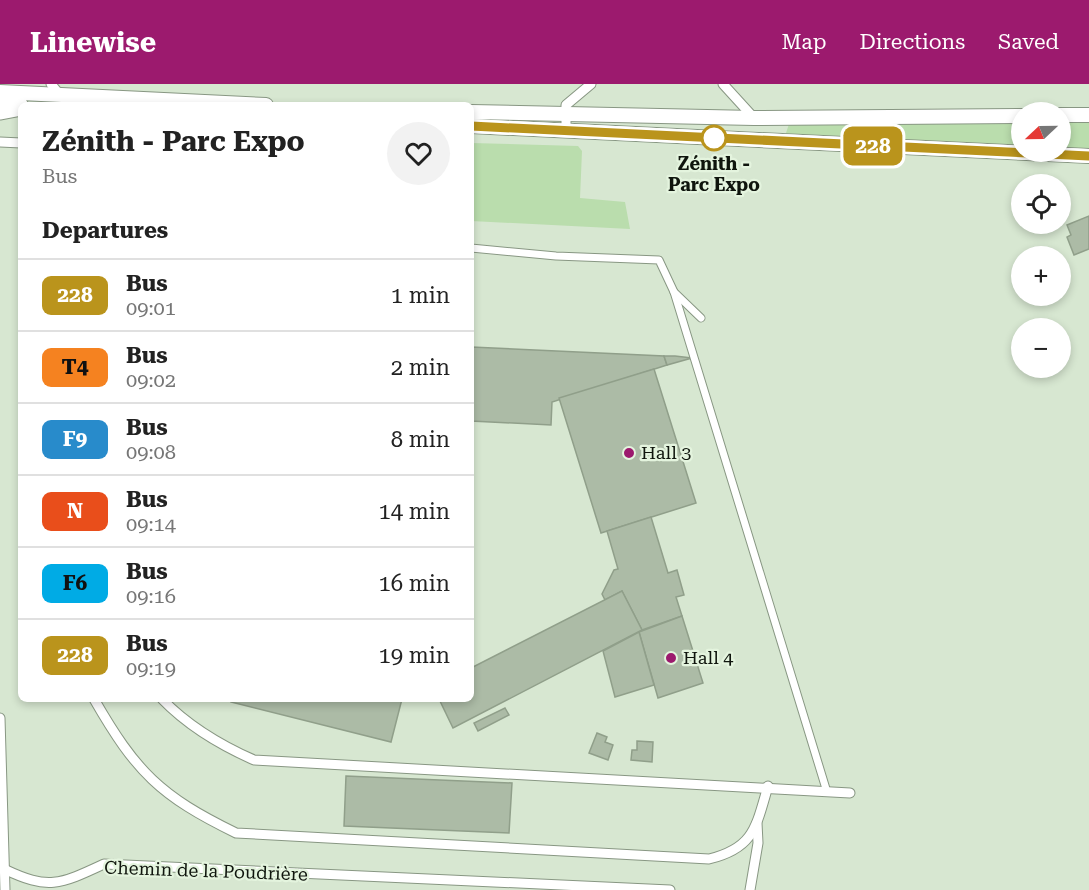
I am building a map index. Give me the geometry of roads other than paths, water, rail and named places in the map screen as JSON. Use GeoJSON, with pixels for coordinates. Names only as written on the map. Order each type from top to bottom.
{"type":"FeatureCollection","features":[{"type":"Feature","properties":{"kind":"main road"},"geometry":{"type":"LineString","coordinates":[[0,92],[55,89],[226,102]]}},
{"type":"Feature","properties":{"kind":"main road"},"geometry":{"type":"LineString","coordinates":[[0,104],[18,105]]}},
{"type":"Feature","properties":{"kind":"main road"},"geometry":{"type":"LineString","coordinates":[[474,112],[754,118],[1011,116]]}},
{"type":"Feature","properties":{"kind":"main road"},"geometry":{"type":"LineString","coordinates":[[1071,115],[1089,115]]}},
{"type":"Feature","properties":{"kind":"main road"},"geometry":{"type":"LineString","coordinates":[[474,126],[1089,156]]}},
{"type":"Feature","properties":{"kind":"street"},"geometry":{"type":"LineString","coordinates":[[566,131],[566,105],[591,84]]}},
{"type":"Feature","properties":{"kind":"street"},"geometry":{"type":"LineString","coordinates":[[726,85],[754,118]]}},
{"type":"Feature","properties":{"kind":"street"},"geometry":{"type":"LineString","coordinates":[[0,115],[18,112]]}},
{"type":"Feature","properties":{"kind":"street"},"geometry":{"type":"LineString","coordinates":[[0,142],[18,143]]}},
{"type":"Feature","properties":{"kind":"street"},"geometry":{"type":"LineString","coordinates":[[474,248],[556,256],[659,261],[674,292],[827,792]]}},
{"type":"Feature","properties":{"kind":"street"},"geometry":{"type":"LineString","coordinates":[[674,292],[701,318]]}},
{"type":"Feature","properties":{"kind":"street"},"geometry":{"type":"LineString","coordinates":[[96,702],[132,760],[162,790],[196,813],[236,833],[709,859],[731,853],[744,842],[757,823],[768,786]]}},
{"type":"Feature","properties":{"kind":"street"},"geometry":{"type":"LineString","coordinates":[[165,702],[174,712],[218,744],[254,760],[430,771],[768,786],[850,793]]}},
{"type":"Feature","properties":{"kind":"street"},"geometry":{"type":"LineString","coordinates":[[0,718],[5,890]]}},
{"type":"Feature","properties":{"kind":"street"},"geometry":{"type":"LineString","coordinates":[[750,890],[758,843],[757,823]]}},
{"type":"Feature","properties":{"kind":"street","name":"Chemin de la Poudrière"},"geometry":{"type":"LineString","coordinates":[[4,869],[22,882],[40,889],[59,885],[104,864],[670,890]]}},
{"type":"Feature","properties":{"kind":"place","name":"Zénith - Parc Expo"},"geometry":{"type":"Point","coordinates":[714,138]}},
{"type":"Feature","properties":{"kind":"place","name":"Hall 3"},"geometry":{"type":"Point","coordinates":[629,453]}},
{"type":"Feature","properties":{"kind":"place","name":"Hall 4"},"geometry":{"type":"Point","coordinates":[671,658]}}]}
